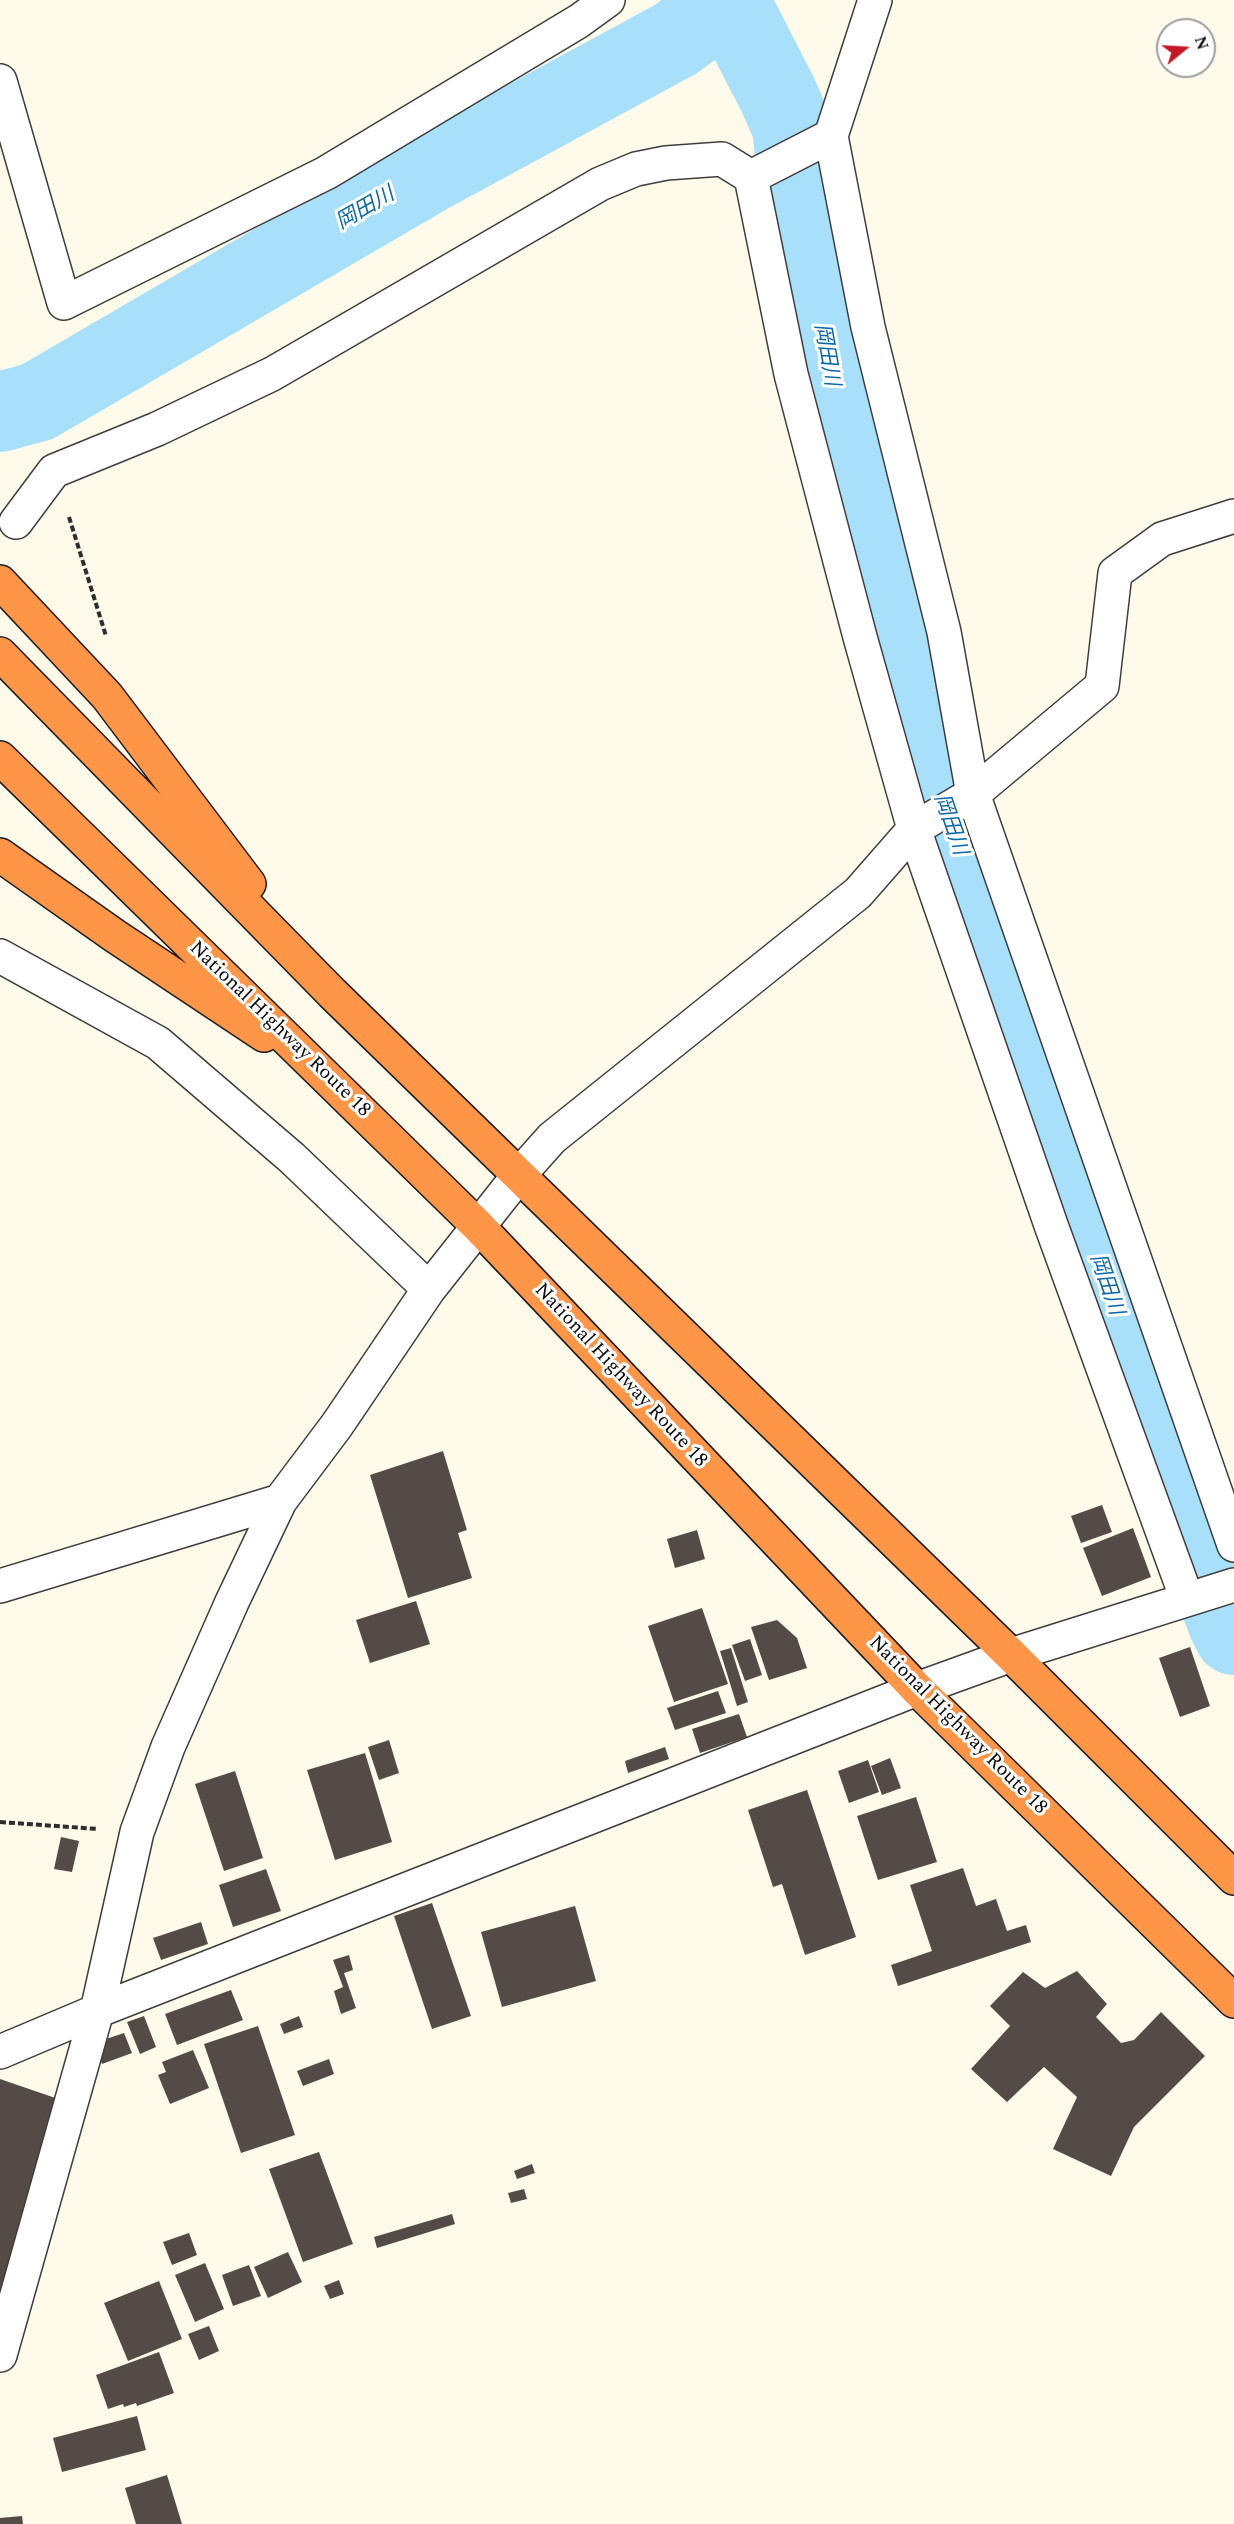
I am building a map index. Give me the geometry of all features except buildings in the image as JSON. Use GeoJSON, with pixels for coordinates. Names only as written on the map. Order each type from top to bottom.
{"type":"FeatureCollection","features":[{"type":"Feature","properties":{"kind":"highway"},"geometry":{"type":"LineString","coordinates":[[0,582],[107,696],[332,993]]}},
{"type":"Feature","properties":{"kind":"highway"},"geometry":{"type":"LineString","coordinates":[[0,654],[332,993],[1011,1655],[1234,1878]]}},
{"type":"Feature","properties":{"kind":"highway","name":"National Highway Route 18"},"geometry":{"type":"LineString","coordinates":[[0,758],[331,1079],[478,1226],[917,1689],[1234,2001]]}},
{"type":"Feature","properties":{"kind":"highway"},"geometry":{"type":"LineString","coordinates":[[0,855],[115,936],[331,1079]]}},
{"type":"Feature","properties":{"kind":"street"},"geometry":{"type":"LineString","coordinates":[[0,81],[64,303],[326,173],[579,21],[608,0]]}},
{"type":"Feature","properties":{"kind":"street"},"geometry":{"type":"LineString","coordinates":[[875,0],[822,141],[944,632],[968,797],[1234,1545]]}},
{"type":"Feature","properties":{"kind":"street"},"geometry":{"type":"LineString","coordinates":[[16,522],[54,471],[157,429],[272,374],[609,180],[636,169],[666,163],[722,159],[760,172],[822,141]]}},
{"type":"Feature","properties":{"kind":"street"},"geometry":{"type":"LineString","coordinates":[[760,172],[791,374],[860,637],[1051,1225],[1193,1597]]}},
{"type":"Feature","properties":{"kind":"street"},"geometry":{"type":"LineString","coordinates":[[0,2355],[97,2011],[137,1832],[168,1747],[232,1602],[280,1501],[337,1425],[429,1289],[519,1175],[552,1138],[858,893],[920,825],[968,797],[1102,686],[1115,573],[1162,539],[1234,516]]}},
{"type":"Feature","properties":{"kind":"street"},"geometry":{"type":"LineString","coordinates":[[0,956],[158,1043],[292,1158],[429,1289]]}},
{"type":"Feature","properties":{"kind":"street"},"geometry":{"type":"LineString","coordinates":[[0,1586],[280,1501]]}},
{"type":"Feature","properties":{"kind":"street"},"geometry":{"type":"LineString","coordinates":[[0,2052],[97,2011],[917,1689],[1011,1655],[1234,1585]]}},
{"type":"Feature","properties":{"kind":"path"},"geometry":{"type":"LineString","coordinates":[[54,471],[107,637]]}},
{"type":"Feature","properties":{"kind":"path"},"geometry":{"type":"LineString","coordinates":[[0,1822],[137,1832]]}},
{"type":"Feature","properties":{"kind":"waterway","name":"岡田川"},"geometry":{"type":"LineString","coordinates":[[729,0],[792,127],[806,251],[836,420],[930,769],[956,851],[1153,1424],[1234,1635]]}},
{"type":"Feature","properties":{"kind":"waterway","name":"岡田川"},"geometry":{"type":"LineString","coordinates":[[0,412],[37,402],[433,171],[676,39],[729,0]]}}]}
